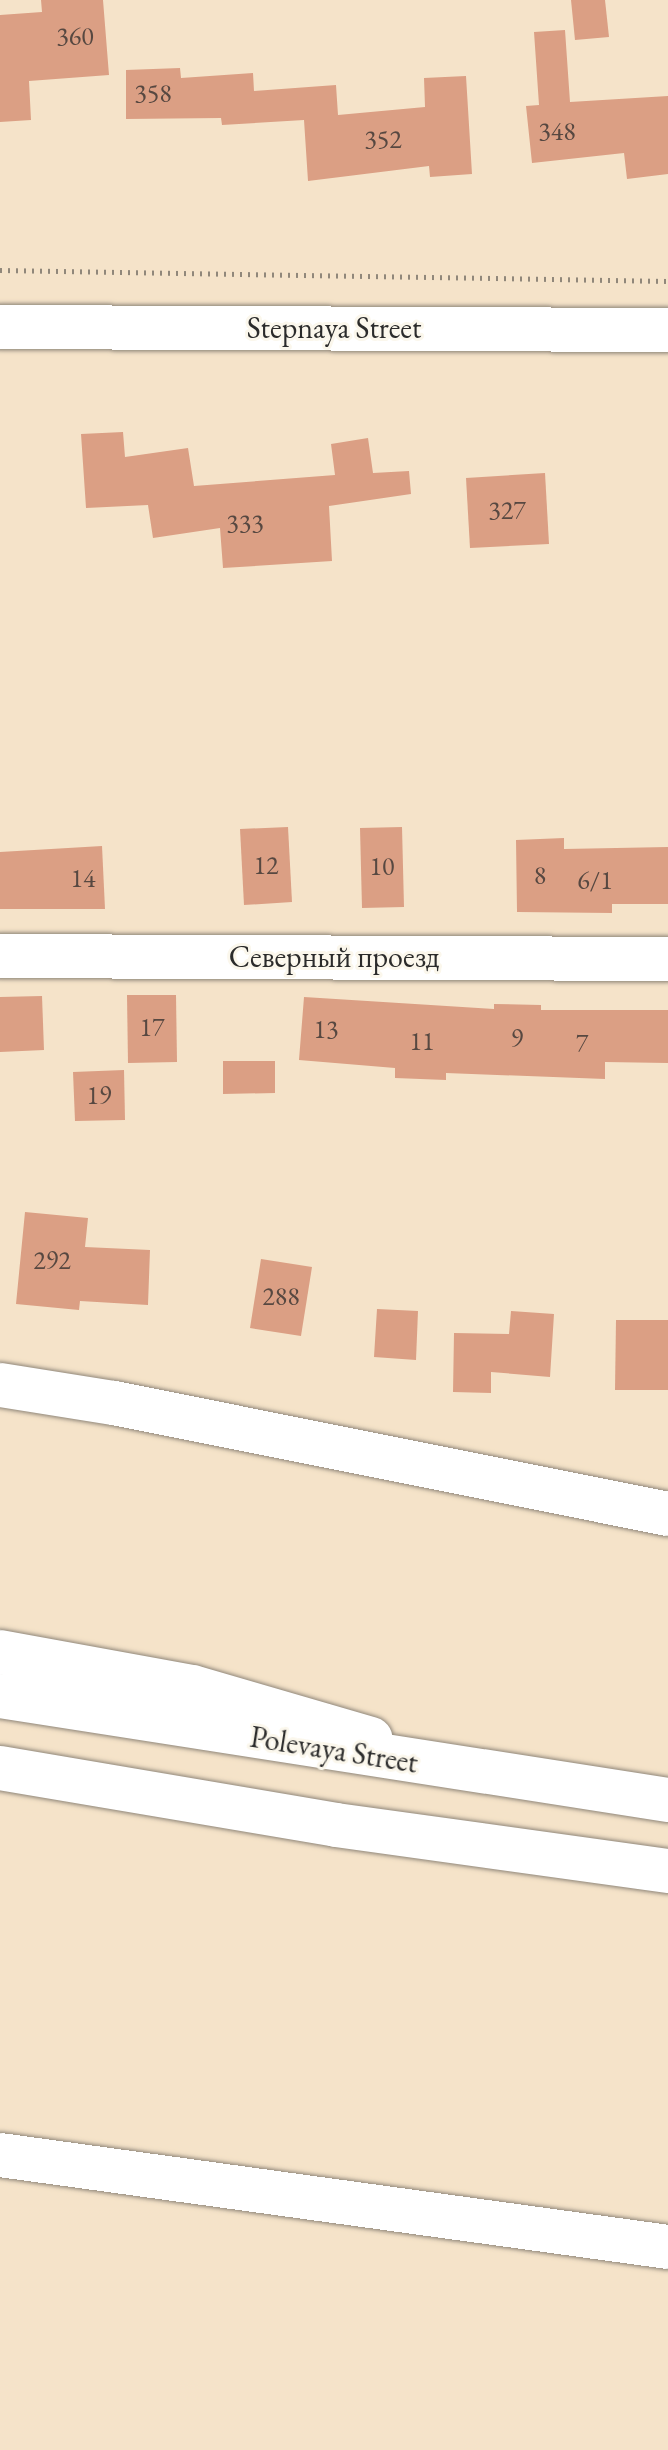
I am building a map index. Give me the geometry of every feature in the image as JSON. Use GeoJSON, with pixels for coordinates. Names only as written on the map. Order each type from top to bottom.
{"type":"FeatureCollection","features":[{"type":"Feature","properties":{"kind":"main road","name":"Stepnaya Street"},"geometry":{"type":"LineString","coordinates":[[0,327],[668,330]]}},
{"type":"Feature","properties":{"kind":"main road","name":"Северный проезд"},"geometry":{"type":"LineString","coordinates":[[0,956],[668,959]]}},
{"type":"Feature","properties":{"kind":"main road"},"geometry":{"type":"LineString","coordinates":[[0,1385],[114,1403],[668,1514]]}},
{"type":"Feature","properties":{"kind":"main road"},"geometry":{"type":"LineString","coordinates":[[0,1652],[192,1687],[500,1777]]}},
{"type":"Feature","properties":{"kind":"main road","name":"Polevaya Street"},"geometry":{"type":"LineString","coordinates":[[0,1696],[500,1777],[668,1800]]}},
{"type":"Feature","properties":{"kind":"main road"},"geometry":{"type":"LineString","coordinates":[[0,1768],[336,1825],[668,1871]]}},
{"type":"Feature","properties":{"kind":"main road"},"geometry":{"type":"LineString","coordinates":[[0,2155],[668,2247]]}},
{"type":"Feature","properties":{"kind":"path"},"geometry":{"type":"LineString","coordinates":[[0,270],[668,281]]}},
{"type":"Feature","properties":{"kind":"building"},"geometry":{"type":"Polygon","coordinates":[[[41,0],[103,0],[109,75],[29,81],[31,120],[0,122],[0,15],[42,12],[41,0]]]}},
{"type":"Feature","properties":{"kind":"building"},"geometry":{"type":"Polygon","coordinates":[[[571,0],[605,0],[609,37],[575,40],[571,0]]]}},
{"type":"Feature","properties":{"kind":"building"},"geometry":{"type":"Polygon","coordinates":[[[565,30],[570,102],[668,96],[668,174],[627,179],[624,153],[532,163],[526,106],[539,105],[534,32],[565,30]]]}},
{"type":"Feature","properties":{"kind":"building"},"geometry":{"type":"Polygon","coordinates":[[[180,68],[181,78],[253,73],[254,91],[336,85],[338,115],[425,107],[424,78],[466,76],[472,174],[430,177],[429,166],[308,181],[304,120],[222,125],[221,118],[126,119],[126,70],[180,68]]]}},
{"type":"Feature","properties":{"kind":"building"},"geometry":{"type":"Polygon","coordinates":[[[123,432],[125,457],[188,448],[194,486],[335,475],[331,444],[368,438],[373,473],[409,471],[411,494],[329,506],[332,561],[223,568],[220,528],[153,538],[148,505],[86,508],[81,434],[123,432]]]}},
{"type":"Feature","properties":{"kind":"building"},"geometry":{"type":"Polygon","coordinates":[[[545,473],[549,544],[470,548],[466,478],[545,473]]]}},
{"type":"Feature","properties":{"kind":"building"},"geometry":{"type":"Polygon","coordinates":[[[288,827],[292,902],[244,905],[240,829],[288,827]]]}},
{"type":"Feature","properties":{"kind":"building"},"geometry":{"type":"Polygon","coordinates":[[[402,827],[404,907],[362,908],[360,828],[402,827]]]}},
{"type":"Feature","properties":{"kind":"building"},"geometry":{"type":"Polygon","coordinates":[[[564,838],[564,849],[668,847],[668,904],[612,904],[612,913],[517,912],[516,840],[564,838]]]}},
{"type":"Feature","properties":{"kind":"building"},"geometry":{"type":"Polygon","coordinates":[[[102,846],[105,909],[0,909],[0,852],[102,846]]]}},
{"type":"Feature","properties":{"kind":"building"},"geometry":{"type":"Polygon","coordinates":[[[127,995],[176,995],[177,1062],[128,1063],[127,995]]]}},
{"type":"Feature","properties":{"kind":"building"},"geometry":{"type":"Polygon","coordinates":[[[42,996],[44,1050],[0,1052],[0,997],[42,996]]]}},
{"type":"Feature","properties":{"kind":"building"},"geometry":{"type":"Polygon","coordinates":[[[304,997],[494,1009],[494,1004],[541,1005],[541,1010],[668,1010],[668,1063],[605,1062],[605,1079],[446,1073],[446,1080],[395,1078],[395,1068],[299,1060],[304,997]]]}},
{"type":"Feature","properties":{"kind":"building"},"geometry":{"type":"Polygon","coordinates":[[[223,1061],[275,1061],[275,1093],[223,1094],[223,1061]]]}},
{"type":"Feature","properties":{"kind":"building"},"geometry":{"type":"Polygon","coordinates":[[[124,1070],[125,1120],[75,1121],[73,1072],[124,1070]]]}},
{"type":"Feature","properties":{"kind":"building"},"geometry":{"type":"Polygon","coordinates":[[[25,1212],[88,1218],[85,1247],[150,1250],[148,1305],[80,1301],[79,1310],[16,1304],[25,1212]]]}},
{"type":"Feature","properties":{"kind":"building"},"geometry":{"type":"Polygon","coordinates":[[[261,1259],[312,1267],[301,1336],[250,1328],[261,1259]]]}},
{"type":"Feature","properties":{"kind":"building"},"geometry":{"type":"Polygon","coordinates":[[[377,1309],[418,1311],[416,1360],[374,1357],[377,1309]]]}},
{"type":"Feature","properties":{"kind":"building"},"geometry":{"type":"Polygon","coordinates":[[[511,1311],[554,1314],[550,1377],[491,1372],[491,1393],[453,1392],[454,1333],[509,1334],[511,1311]]]}},
{"type":"Feature","properties":{"kind":"building"},"geometry":{"type":"Polygon","coordinates":[[[616,1320],[668,1320],[668,1390],[615,1390],[616,1320]]]}}]}
